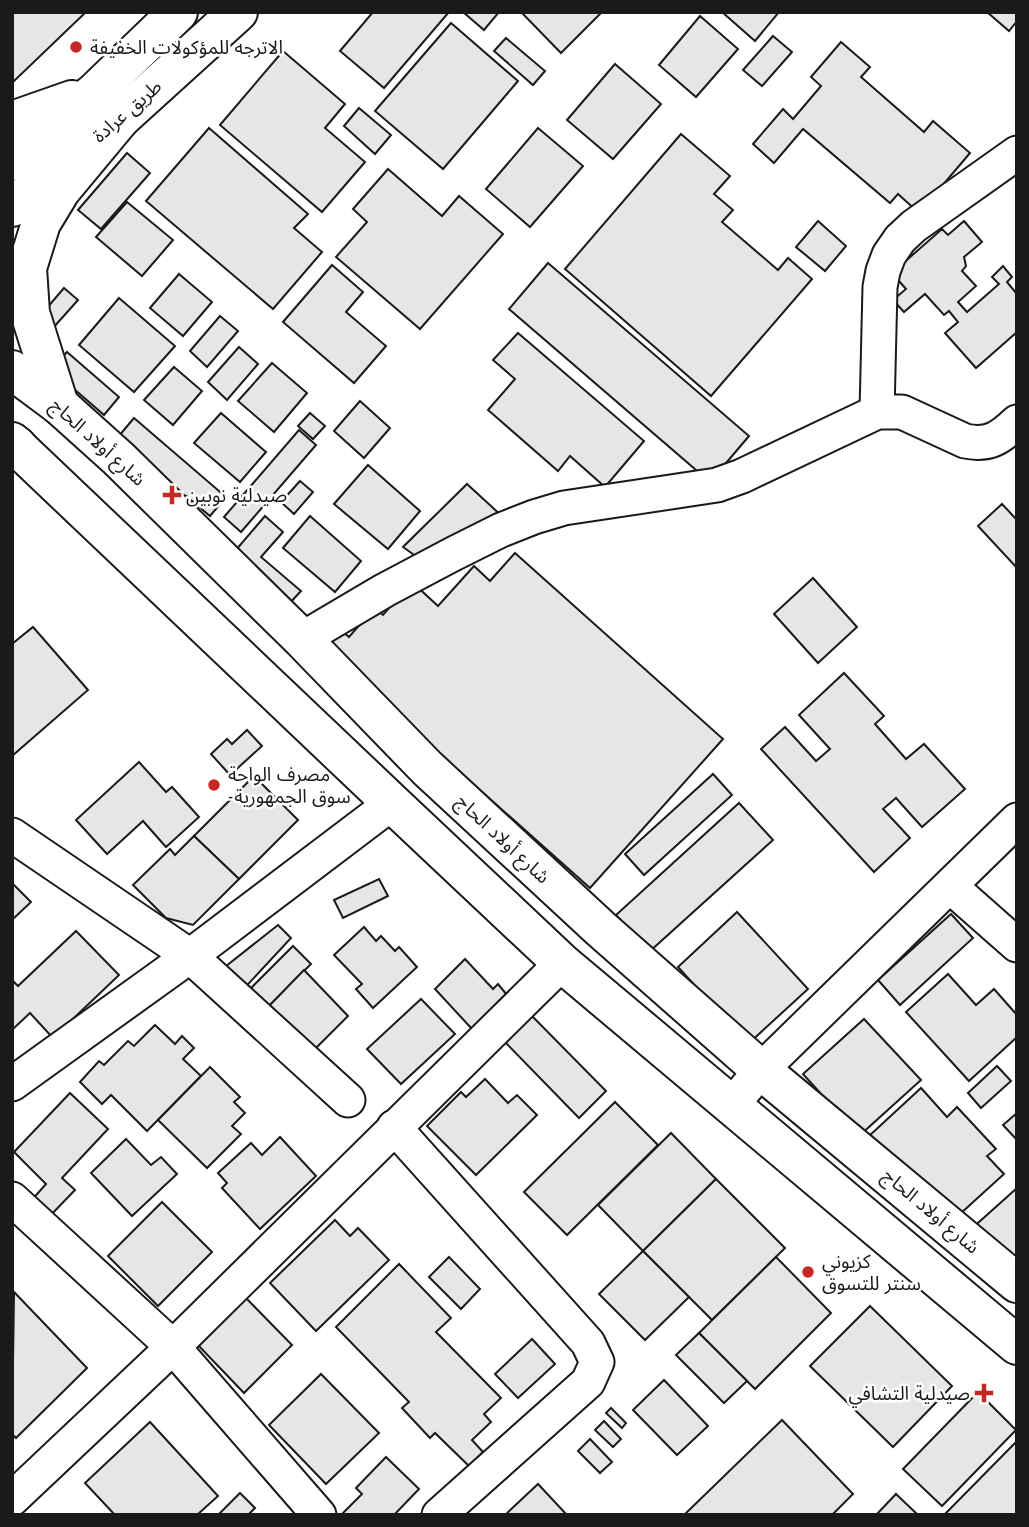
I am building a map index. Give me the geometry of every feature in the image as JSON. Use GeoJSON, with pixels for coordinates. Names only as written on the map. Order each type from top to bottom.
{"type":"FeatureCollection","features":[{"type":"Feature","properties":{"kind":"main road","name":"طريق عرادة"},"geometry":{"type":"LineString","coordinates":[[12,207],[107,106],[178,12]]}},
{"type":"Feature","properties":{"kind":"main road","name":"طريق عرادة"},"geometry":{"type":"LineString","coordinates":[[12,161],[107,106],[238,12]]}},
{"type":"Feature","properties":{"kind":"main road"},"geometry":{"type":"LineString","coordinates":[[12,121],[107,106]]}},
{"type":"Feature","properties":{"kind":"main road"},"geometry":{"type":"LineString","coordinates":[[58,405],[30,313],[27,268],[41,223],[107,106]]}},
{"type":"Feature","properties":{"kind":"main road","name":"شارع أولاد الحاج"},"geometry":{"type":"LineString","coordinates":[[12,370],[58,405],[119,459],[302,639],[427,768],[601,929],[761,1070],[1017,1283]]}},
{"type":"Feature","properties":{"kind":"main road"},"geometry":{"type":"LineString","coordinates":[[14,444],[562,962],[1017,1345]]}},
{"type":"Feature","properties":{"kind":"street"},"geometry":{"type":"LineString","coordinates":[[877,412],[880,287],[889,255],[900,239],[914,226],[1017,153]]}},
{"type":"Feature","properties":{"kind":"street"},"geometry":{"type":"LineString","coordinates":[[302,639],[385,590],[501,530],[564,508],[717,485],[742,476],[877,412],[902,412],[965,441],[976,443],[996,440],[1017,422]]}},
{"type":"Feature","properties":{"kind":"street"},"geometry":{"type":"LineString","coordinates":[[12,1084],[190,956],[392,803]]}},
{"type":"Feature","properties":{"kind":"street"},"geometry":{"type":"LineString","coordinates":[[732,1105],[761,1070],[1017,820]]}},
{"type":"Feature","properties":{"kind":"street"},"geometry":{"type":"LineString","coordinates":[[12,835],[190,956],[348,1100]]}},
{"type":"Feature","properties":{"kind":"street"},"geometry":{"type":"LineString","coordinates":[[950,886],[1017,945]]}},
{"type":"Feature","properties":{"kind":"street"},"geometry":{"type":"LineString","coordinates":[[12,1499],[173,1347],[562,962]]}},
{"type":"Feature","properties":{"kind":"street"},"geometry":{"type":"LineString","coordinates":[[394,1127],[588,1343],[597,1362],[588,1382],[439,1515]]}},
{"type":"Feature","properties":{"kind":"street"},"geometry":{"type":"LineString","coordinates":[[12,1199],[173,1347],[319,1515]]}},
{"type":"Feature","properties":{"kind":"building"},"geometry":{"type":"Polygon","coordinates":[[[12,12],[86,12],[12,83],[12,12]]]}},
{"type":"Feature","properties":{"kind":"building"},"geometry":{"type":"Polygon","coordinates":[[[373,12],[449,12],[384,88],[340,51],[373,12]]]}},
{"type":"Feature","properties":{"kind":"building"},"geometry":{"type":"Polygon","coordinates":[[[463,12],[499,12],[484,30],[463,12]]]}},
{"type":"Feature","properties":{"kind":"building"},"geometry":{"type":"Polygon","coordinates":[[[521,12],[602,12],[561,53],[521,12]]]}},
{"type":"Feature","properties":{"kind":"building"},"geometry":{"type":"Polygon","coordinates":[[[722,12],[779,12],[755,41],[722,12]]]}},
{"type":"Feature","properties":{"kind":"building"},"geometry":{"type":"Polygon","coordinates":[[[987,12],[1017,12],[1017,21],[1009,31],[987,12]]]}},
{"type":"Feature","properties":{"kind":"building"},"geometry":{"type":"Polygon","coordinates":[[[700,16],[738,49],[696,97],[659,65],[700,16]]]}},
{"type":"Feature","properties":{"kind":"building"},"geometry":{"type":"Polygon","coordinates":[[[451,23],[518,81],[443,169],[375,111],[451,23]]]}},
{"type":"Feature","properties":{"kind":"building"},"geometry":{"type":"Polygon","coordinates":[[[773,36],[792,52],[762,86],[743,70],[773,36]]]}},
{"type":"Feature","properties":{"kind":"building"},"geometry":{"type":"Polygon","coordinates":[[[506,38],[545,71],[533,85],[494,51],[506,38]]]}},
{"type":"Feature","properties":{"kind":"building"},"geometry":{"type":"Polygon","coordinates":[[[841,42],[870,67],[861,77],[924,132],[933,121],[970,153],[919,213],[898,194],[890,203],[803,129],[774,163],[753,144],[783,109],[793,119],[821,86],[811,77],[841,42]]]}},
{"type":"Feature","properties":{"kind":"building"},"geometry":{"type":"Polygon","coordinates":[[[283,51],[345,104],[325,128],[365,162],[322,212],[220,125],[283,51]]]}},
{"type":"Feature","properties":{"kind":"building"},"geometry":{"type":"Polygon","coordinates":[[[615,64],[661,104],[613,159],[567,120],[615,64]]]}},
{"type":"Feature","properties":{"kind":"building"},"geometry":{"type":"Polygon","coordinates":[[[359,108],[391,135],[375,154],[344,126],[359,108]]]}},
{"type":"Feature","properties":{"kind":"building"},"geometry":{"type":"Polygon","coordinates":[[[209,128],[308,214],[294,228],[322,252],[273,309],[146,201],[209,128]]]}},
{"type":"Feature","properties":{"kind":"building"},"geometry":{"type":"Polygon","coordinates":[[[538,128],[583,166],[530,227],[486,189],[538,128]]]}},
{"type":"Feature","properties":{"kind":"building"},"geometry":{"type":"Polygon","coordinates":[[[681,134],[730,176],[714,194],[733,210],[722,222],[778,270],[788,258],[812,279],[711,396],[565,269],[681,134]]]}},
{"type":"Feature","properties":{"kind":"building"},"geometry":{"type":"Polygon","coordinates":[[[127,153],[150,173],[101,229],[78,210],[127,153]]]}},
{"type":"Feature","properties":{"kind":"building"},"geometry":{"type":"Polygon","coordinates":[[[388,169],[442,216],[459,196],[503,234],[420,329],[336,257],[367,222],[353,209],[388,169]]]}},
{"type":"Feature","properties":{"kind":"building"},"geometry":{"type":"Polygon","coordinates":[[[127,202],[173,240],[142,276],[96,237],[127,202]]]}},
{"type":"Feature","properties":{"kind":"building"},"geometry":{"type":"Polygon","coordinates":[[[818,221],[846,246],[825,271],[796,247],[818,221]]]}},
{"type":"Feature","properties":{"kind":"building"},"geometry":{"type":"Polygon","coordinates":[[[964,221],[982,242],[964,257],[966,266],[962,271],[976,286],[958,302],[967,312],[999,284],[992,277],[1003,266],[1012,277],[1007,282],[1017,294],[1017,332],[976,368],[945,333],[958,322],[949,311],[944,315],[925,294],[904,312],[893,300],[906,289],[892,273],[942,229],[948,235],[964,221]]]}},
{"type":"Feature","properties":{"kind":"building"},"geometry":{"type":"Polygon","coordinates":[[[548,263],[749,436],[710,482],[509,309],[548,263]]]}},
{"type":"Feature","properties":{"kind":"building"},"geometry":{"type":"Polygon","coordinates":[[[332,265],[363,292],[346,312],[386,346],[354,383],[283,322],[332,265]]]}},
{"type":"Feature","properties":{"kind":"building"},"geometry":{"type":"Polygon","coordinates":[[[179,274],[212,302],[183,336],[150,308],[179,274]]]}},
{"type":"Feature","properties":{"kind":"building"},"geometry":{"type":"Polygon","coordinates":[[[64,288],[78,300],[53,328],[40,316],[64,288]]]}},
{"type":"Feature","properties":{"kind":"building"},"geometry":{"type":"Polygon","coordinates":[[[119,298],[175,346],[134,392],[79,345],[119,298]]]}},
{"type":"Feature","properties":{"kind":"building"},"geometry":{"type":"Polygon","coordinates":[[[220,316],[238,331],[207,367],[190,351],[220,316]]]}},
{"type":"Feature","properties":{"kind":"building"},"geometry":{"type":"Polygon","coordinates":[[[518,333],[644,441],[605,487],[570,456],[558,471],[488,410],[515,379],[493,360],[518,333]]]}},
{"type":"Feature","properties":{"kind":"building"},"geometry":{"type":"Polygon","coordinates":[[[239,347],[258,364],[227,400],[208,382],[239,347]]]}},
{"type":"Feature","properties":{"kind":"building"},"geometry":{"type":"Polygon","coordinates":[[[67,352],[119,397],[104,415],[51,369],[67,352]]]}},
{"type":"Feature","properties":{"kind":"building"},"geometry":{"type":"Polygon","coordinates":[[[272,363],[307,393],[274,432],[238,401],[272,363]]]}},
{"type":"Feature","properties":{"kind":"building"},"geometry":{"type":"Polygon","coordinates":[[[174,367],[202,391],[173,425],[144,400],[174,367]]]}},
{"type":"Feature","properties":{"kind":"building"},"geometry":{"type":"Polygon","coordinates":[[[360,401],[390,428],[364,458],[334,431],[360,401]]]}},
{"type":"Feature","properties":{"kind":"building"},"geometry":{"type":"Polygon","coordinates":[[[221,413],[266,452],[240,482],[194,443],[221,413]]]}},
{"type":"Feature","properties":{"kind":"building"},"geometry":{"type":"Polygon","coordinates":[[[310,413],[325,426],[313,439],[298,426],[310,413]]]}},
{"type":"Feature","properties":{"kind":"building"},"geometry":{"type":"Polygon","coordinates":[[[134,418],[226,497],[210,516],[186,496],[176,508],[118,437],[134,418]]]}},
{"type":"Feature","properties":{"kind":"building"},"geometry":{"type":"Polygon","coordinates":[[[299,430],[316,445],[241,532],[224,517],[299,430]]]}},
{"type":"Feature","properties":{"kind":"building"},"geometry":{"type":"Polygon","coordinates":[[[368,465],[420,511],[388,549],[334,504],[368,465]]]}},
{"type":"Feature","properties":{"kind":"building"},"geometry":{"type":"Polygon","coordinates":[[[300,481],[313,492],[294,514],[281,502],[300,481]]]}},
{"type":"Feature","properties":{"kind":"building"},"geometry":{"type":"Polygon","coordinates":[[[467,484],[504,518],[424,562],[403,547],[467,484]]]}},
{"type":"Feature","properties":{"kind":"building"},"geometry":{"type":"Polygon","coordinates":[[[1002,504],[1017,520],[1017,568],[978,526],[1002,504]]]}},
{"type":"Feature","properties":{"kind":"building"},"geometry":{"type":"Polygon","coordinates":[[[265,516],[283,532],[261,557],[301,591],[287,606],[230,557],[265,516]]]}},
{"type":"Feature","properties":{"kind":"building"},"geometry":{"type":"Polygon","coordinates":[[[310,516],[361,561],[335,592],[283,548],[310,516]]]}},
{"type":"Feature","properties":{"kind":"building"},"geometry":{"type":"Polygon","coordinates":[[[515,553],[723,739],[590,888],[324,651],[342,631],[349,637],[374,608],[383,615],[412,582],[438,606],[474,566],[490,581],[515,553]]]}},
{"type":"Feature","properties":{"kind":"building"},"geometry":{"type":"Polygon","coordinates":[[[813,578],[857,627],[818,663],[774,614],[813,578]]]}},
{"type":"Feature","properties":{"kind":"building"},"geometry":{"type":"Polygon","coordinates":[[[33,627],[88,690],[12,756],[12,644],[33,627]]]}},
{"type":"Feature","properties":{"kind":"building"},"geometry":{"type":"Polygon","coordinates":[[[844,673],[884,716],[875,724],[906,759],[924,744],[965,789],[922,827],[896,798],[883,809],[910,838],[874,872],[761,749],[785,727],[816,761],[830,749],[799,715],[844,673]]]}},
{"type":"Feature","properties":{"kind":"building"},"geometry":{"type":"Polygon","coordinates":[[[247,730],[262,746],[230,775],[211,754],[227,739],[232,744],[247,730]]]}},
{"type":"Feature","properties":{"kind":"building"},"geometry":{"type":"Polygon","coordinates":[[[139,762],[166,792],[172,787],[199,817],[166,847],[143,821],[107,854],[76,820],[139,762]]]}},
{"type":"Feature","properties":{"kind":"building"},"geometry":{"type":"Polygon","coordinates":[[[713,774],[732,795],[644,875],[625,854],[713,774]]]}},
{"type":"Feature","properties":{"kind":"building"},"geometry":{"type":"Polygon","coordinates":[[[254,776],[298,820],[239,879],[194,836],[254,776]]]}},
{"type":"Feature","properties":{"kind":"building"},"geometry":{"type":"Polygon","coordinates":[[[739,803],[773,840],[649,952],[616,915],[739,803]]]}},
{"type":"Feature","properties":{"kind":"building"},"geometry":{"type":"Polygon","coordinates":[[[194,836],[239,879],[193,925],[166,918],[133,885],[170,849],[175,855],[194,836]]]}},
{"type":"Feature","properties":{"kind":"building"},"geometry":{"type":"Polygon","coordinates":[[[379,879],[388,896],[343,918],[334,900],[379,879]]]}},
{"type":"Feature","properties":{"kind":"building"},"geometry":{"type":"Polygon","coordinates":[[[12,883],[31,902],[12,920],[12,883]]]}},
{"type":"Feature","properties":{"kind":"building"},"geometry":{"type":"Polygon","coordinates":[[[737,912],[808,989],[748,1044],[678,967],[737,912]]]}},
{"type":"Feature","properties":{"kind":"building"},"geometry":{"type":"Polygon","coordinates":[[[951,914],[973,938],[900,1005],[878,980],[951,914]]]}},
{"type":"Feature","properties":{"kind":"building"},"geometry":{"type":"Polygon","coordinates":[[[278,925],[291,938],[237,996],[216,974],[278,925]]]}},
{"type":"Feature","properties":{"kind":"building"},"geometry":{"type":"Polygon","coordinates":[[[364,927],[376,941],[381,936],[395,951],[399,947],[417,967],[373,1008],[356,989],[362,984],[334,955],[364,927]]]}},
{"type":"Feature","properties":{"kind":"building"},"geometry":{"type":"Polygon","coordinates":[[[76,931],[119,975],[53,1038],[30,1013],[12,1030],[12,980],[18,986],[76,931]]]}},
{"type":"Feature","properties":{"kind":"building"},"geometry":{"type":"Polygon","coordinates":[[[293,946],[311,964],[268,1007],[250,989],[293,946]]]}},
{"type":"Feature","properties":{"kind":"building"},"geometry":{"type":"Polygon","coordinates":[[[465,959],[493,989],[498,984],[507,995],[472,1029],[435,989],[465,959]]]}},
{"type":"Feature","properties":{"kind":"building"},"geometry":{"type":"Polygon","coordinates":[[[304,970],[348,1016],[312,1052],[268,1007],[304,970]]]}},
{"type":"Feature","properties":{"kind":"building"},"geometry":{"type":"Polygon","coordinates":[[[948,974],[976,1005],[994,989],[1017,1015],[1017,1037],[969,1081],[906,1012],[948,974]]]}},
{"type":"Feature","properties":{"kind":"building"},"geometry":{"type":"Polygon","coordinates":[[[421,999],[455,1034],[401,1084],[367,1049],[421,999]]]}},
{"type":"Feature","properties":{"kind":"building"},"geometry":{"type":"Polygon","coordinates":[[[530,1014],[606,1091],[579,1118],[503,1040],[530,1014]]]}},
{"type":"Feature","properties":{"kind":"building"},"geometry":{"type":"Polygon","coordinates":[[[864,1019],[921,1080],[859,1136],[803,1074],[864,1019]]]}},
{"type":"Feature","properties":{"kind":"building"},"geometry":{"type":"Polygon","coordinates":[[[155,1025],[175,1044],[182,1036],[194,1048],[183,1059],[201,1076],[147,1131],[111,1095],[102,1104],[80,1082],[99,1061],[104,1065],[128,1041],[134,1046],[155,1025]]]}},
{"type":"Feature","properties":{"kind":"building"},"geometry":{"type":"Polygon","coordinates":[[[997,1066],[1011,1081],[981,1108],[968,1093],[997,1066]]]}},
{"type":"Feature","properties":{"kind":"building"},"geometry":{"type":"Polygon","coordinates":[[[210,1067],[240,1097],[234,1102],[245,1113],[232,1126],[241,1134],[207,1168],[158,1120],[210,1067]]]}},
{"type":"Feature","properties":{"kind":"building"},"geometry":{"type":"Polygon","coordinates":[[[485,1079],[508,1103],[517,1095],[537,1115],[476,1175],[427,1126],[461,1092],[466,1097],[485,1079]]]}},
{"type":"Feature","properties":{"kind":"building"},"geometry":{"type":"Polygon","coordinates":[[[921,1088],[947,1117],[957,1107],[996,1149],[987,1156],[1004,1174],[949,1224],[869,1136],[921,1088]]]}},
{"type":"Feature","properties":{"kind":"building"},"geometry":{"type":"Polygon","coordinates":[[[70,1093],[108,1129],[62,1178],[75,1190],[47,1219],[30,1202],[46,1184],[14,1152],[70,1093]]]}},
{"type":"Feature","properties":{"kind":"building"},"geometry":{"type":"Polygon","coordinates":[[[615,1102],[658,1145],[567,1235],[524,1192],[615,1102]]]}},
{"type":"Feature","properties":{"kind":"building"},"geometry":{"type":"Polygon","coordinates":[[[1017,1113],[1017,1140],[1003,1125],[1017,1113]]]}},
{"type":"Feature","properties":{"kind":"building"},"geometry":{"type":"Polygon","coordinates":[[[671,1133],[716,1179],[643,1251],[598,1205],[671,1133]]]}},
{"type":"Feature","properties":{"kind":"building"},"geometry":{"type":"Polygon","coordinates":[[[280,1137],[316,1176],[260,1229],[222,1188],[227,1183],[218,1173],[251,1143],[262,1155],[280,1137]]]}},
{"type":"Feature","properties":{"kind":"building"},"geometry":{"type":"Polygon","coordinates":[[[126,1139],[151,1165],[161,1157],[177,1174],[132,1216],[91,1173],[126,1139]]]}},
{"type":"Feature","properties":{"kind":"building"},"geometry":{"type":"Polygon","coordinates":[[[716,1179],[785,1248],[712,1320],[643,1251],[716,1179]]]}},
{"type":"Feature","properties":{"kind":"building"},"geometry":{"type":"Polygon","coordinates":[[[1017,1188],[1017,1267],[969,1231],[1017,1188]]]}},
{"type":"Feature","properties":{"kind":"building"},"geometry":{"type":"Polygon","coordinates":[[[162,1202],[212,1252],[158,1306],[108,1256],[162,1202]]]}},
{"type":"Feature","properties":{"kind":"building"},"geometry":{"type":"Polygon","coordinates":[[[335,1220],[350,1236],[358,1228],[389,1260],[316,1331],[270,1283],[335,1220]]]}},
{"type":"Feature","properties":{"kind":"building"},"geometry":{"type":"Polygon","coordinates":[[[643,1251],[689,1297],[645,1340],[599,1294],[643,1251]]]}},
{"type":"Feature","properties":{"kind":"building"},"geometry":{"type":"Polygon","coordinates":[[[449,1257],[480,1289],[461,1309],[429,1277],[449,1257]]]}},
{"type":"Feature","properties":{"kind":"building"},"geometry":{"type":"Polygon","coordinates":[[[776,1257],[831,1313],[755,1389],[699,1333],[776,1257]]]}},
{"type":"Feature","properties":{"kind":"building"},"geometry":{"type":"Polygon","coordinates":[[[399,1264],[451,1318],[436,1332],[501,1398],[484,1414],[491,1422],[472,1440],[483,1452],[469,1466],[435,1433],[430,1438],[402,1408],[409,1402],[336,1327],[399,1264]]]}},
{"type":"Feature","properties":{"kind":"building"},"geometry":{"type":"Polygon","coordinates":[[[14,1292],[87,1368],[16,1438],[12,1434],[14,1292]]]}},
{"type":"Feature","properties":{"kind":"building"},"geometry":{"type":"Polygon","coordinates":[[[243,1295],[292,1345],[244,1393],[195,1342],[243,1295]]]}},
{"type":"Feature","properties":{"kind":"building"},"geometry":{"type":"Polygon","coordinates":[[[870,1306],[952,1386],[893,1447],[810,1366],[870,1306]]]}},
{"type":"Feature","properties":{"kind":"building"},"geometry":{"type":"Polygon","coordinates":[[[699,1333],[747,1381],[724,1403],[676,1355],[699,1333]]]}},
{"type":"Feature","properties":{"kind":"building"},"geometry":{"type":"Polygon","coordinates":[[[532,1339],[555,1364],[518,1398],[495,1374],[532,1339]]]}},
{"type":"Feature","properties":{"kind":"building"},"geometry":{"type":"Polygon","coordinates":[[[321,1374],[379,1433],[326,1484],[269,1425],[321,1374]]]}},
{"type":"Feature","properties":{"kind":"building"},"geometry":{"type":"Polygon","coordinates":[[[664,1380],[708,1426],[677,1455],[633,1410],[664,1380]]]}},
{"type":"Feature","properties":{"kind":"building"},"geometry":{"type":"Polygon","coordinates":[[[978,1392],[1016,1430],[942,1506],[903,1469],[978,1392]]]}},
{"type":"Feature","properties":{"kind":"building"},"geometry":{"type":"Polygon","coordinates":[[[611,1408],[626,1423],[622,1428],[606,1413],[611,1408]]]}},
{"type":"Feature","properties":{"kind":"building"},"geometry":{"type":"Polygon","coordinates":[[[782,1420],[853,1494],[832,1515],[684,1515],[782,1420]]]}},
{"type":"Feature","properties":{"kind":"building"},"geometry":{"type":"Polygon","coordinates":[[[604,1421],[621,1439],[613,1447],[595,1430],[604,1421]]]}},
{"type":"Feature","properties":{"kind":"building"},"geometry":{"type":"Polygon","coordinates":[[[150,1422],[218,1496],[197,1515],[115,1515],[85,1483],[150,1422]]]}},
{"type":"Feature","properties":{"kind":"building"},"geometry":{"type":"Polygon","coordinates":[[[590,1439],[612,1462],[600,1473],[578,1451],[590,1439]]]}},
{"type":"Feature","properties":{"kind":"building"},"geometry":{"type":"Polygon","coordinates":[[[1017,1441],[1017,1515],[944,1515],[1017,1441]]]}},
{"type":"Feature","properties":{"kind":"building"},"geometry":{"type":"Polygon","coordinates":[[[386,1457],[419,1489],[394,1515],[341,1515],[362,1494],[356,1488],[386,1457]]]}},
{"type":"Feature","properties":{"kind":"building"},"geometry":{"type":"Polygon","coordinates":[[[538,1484],[567,1515],[505,1515],[538,1484]]]}},
{"type":"Feature","properties":{"kind":"building"},"geometry":{"type":"Polygon","coordinates":[[[240,1493],[255,1508],[248,1515],[218,1515],[240,1493]]]}},
{"type":"Feature","properties":{"kind":"building"},"geometry":{"type":"Polygon","coordinates":[[[896,1494],[918,1515],[876,1515],[896,1494]]]}},
{"type":"Feature","properties":{"kind":"place","name":"الاترجه للمؤكولات الخفيفة"},"geometry":{"type":"Point","coordinates":[76,47]}},
{"type":"Feature","properties":{"kind":"place","name":"صيدلية نوبين"},"geometry":{"type":"Point","coordinates":[172,495]}},
{"type":"Feature","properties":{"kind":"place","name":"مصرف الواحة -سوق الجمهورية"},"geometry":{"type":"Point","coordinates":[214,785]}},
{"type":"Feature","properties":{"kind":"place","name":"كزيوني سنتر للتسوق"},"geometry":{"type":"Point","coordinates":[808,1272]}},
{"type":"Feature","properties":{"kind":"place","name":"صيدلية التشافي"},"geometry":{"type":"Point","coordinates":[984,1393]}}]}
